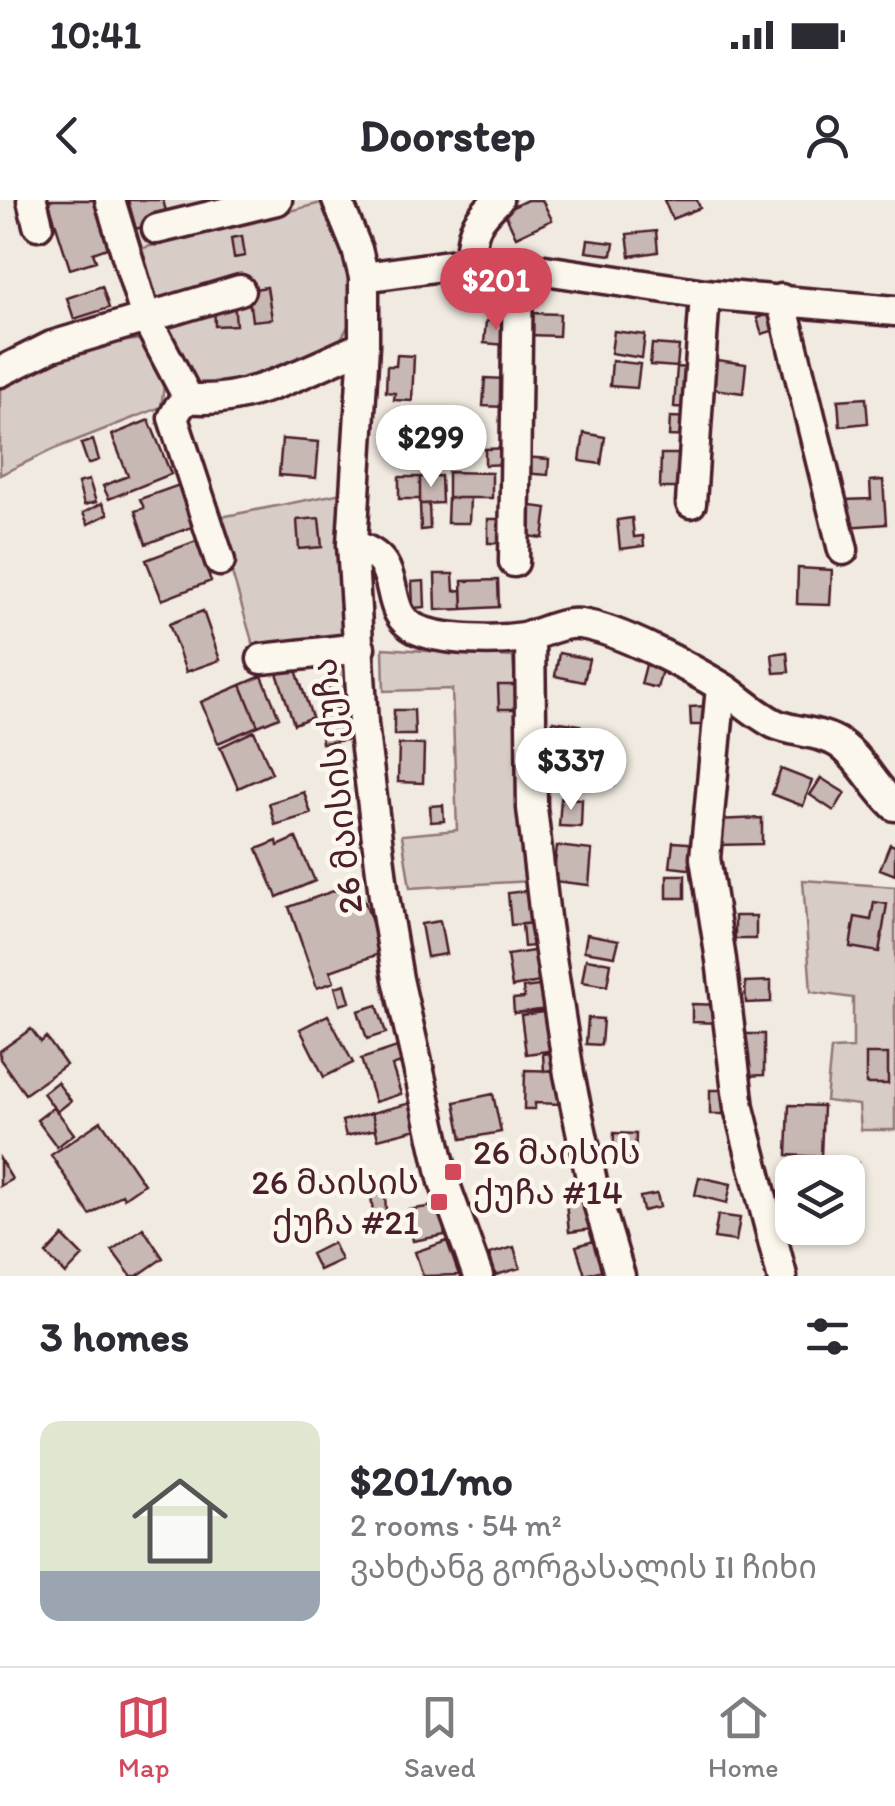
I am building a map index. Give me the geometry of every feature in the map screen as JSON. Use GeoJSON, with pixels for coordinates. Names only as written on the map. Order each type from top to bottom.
{"type":"FeatureCollection","features":[{"type":"Feature","properties":{"kind":"street"},"geometry":{"type":"LineString","coordinates":[[110,200],[146,318],[188,398]]}},
{"type":"Feature","properties":{"kind":"street"},"geometry":{"type":"LineString","coordinates":[[157,229],[277,200]]}},
{"type":"Feature","properties":{"kind":"street","name":"26 მაისის ქუჩა"},"geometry":{"type":"LineString","coordinates":[[337,200],[364,276],[364,346],[352,544],[363,724],[384,896],[398,979],[444,1182],[478,1276]]}},
{"type":"Feature","properties":{"kind":"street"},"geometry":{"type":"LineString","coordinates":[[470,262],[474,227],[498,200]]}},
{"type":"Feature","properties":{"kind":"street"},"geometry":{"type":"LineString","coordinates":[[364,276],[470,262],[704,294],[895,311]]}},
{"type":"Feature","properties":{"kind":"street"},"geometry":{"type":"LineString","coordinates":[[514,562],[518,266]]}},
{"type":"Feature","properties":{"kind":"street"},"geometry":{"type":"LineString","coordinates":[[0,372],[52,346],[240,290]]}},
{"type":"Feature","properties":{"kind":"street"},"geometry":{"type":"LineString","coordinates":[[691,503],[704,294]]}},
{"type":"Feature","properties":{"kind":"street"},"geometry":{"type":"LineString","coordinates":[[781,300],[843,550]]}},
{"type":"Feature","properties":{"kind":"street"},"geometry":{"type":"LineString","coordinates":[[188,398],[208,401],[250,393],[364,346]]}},
{"type":"Feature","properties":{"kind":"street"},"geometry":{"type":"LineString","coordinates":[[188,398],[173,418],[220,561]]}},
{"type":"Feature","properties":{"kind":"street"},"geometry":{"type":"LineString","coordinates":[[352,544],[382,562],[395,607],[404,622],[419,631],[500,640],[560,625],[598,628],[721,687],[775,724],[838,742],[895,806]]}},
{"type":"Feature","properties":{"kind":"street"},"geometry":{"type":"LineString","coordinates":[[530,635],[532,808],[546,926],[592,1182],[620,1276]]}},
{"type":"Feature","properties":{"kind":"street"},"geometry":{"type":"LineString","coordinates":[[262,659],[360,648]]}},
{"type":"Feature","properties":{"kind":"street"},"geometry":{"type":"LineString","coordinates":[[721,687],[705,858],[738,1108],[782,1276]]}},
{"type":"Feature","properties":{"kind":"shaded area"},"geometry":{"type":"Polygon","coordinates":[[[116,200],[328,200],[329,201],[131,251],[116,200]]]}},
{"type":"Feature","properties":{"kind":"shaded area"},"geometry":{"type":"Polygon","coordinates":[[[329,201],[355,261],[354,316],[339,342],[295,374],[201,388],[187,378],[131,251],[329,201]]]}},
{"type":"Feature","properties":{"kind":"shaded area"},"geometry":{"type":"Polygon","coordinates":[[[142,339],[165,379],[161,407],[0,475],[0,390],[25,370],[81,347],[142,339]]]}},
{"type":"Feature","properties":{"kind":"shaded area"},"geometry":{"type":"Polygon","coordinates":[[[342,493],[348,638],[254,648],[216,518],[342,493]]]}},
{"type":"Feature","properties":{"kind":"shaded area"},"geometry":{"type":"Polygon","coordinates":[[[383,648],[513,657],[531,881],[410,888],[402,835],[457,830],[452,689],[384,691],[383,648]]]}},
{"type":"Feature","properties":{"kind":"shaded area"},"geometry":{"type":"Polygon","coordinates":[[[803,880],[895,887],[895,1130],[861,1130],[859,1105],[826,1101],[831,1049],[853,1048],[853,998],[811,992],[803,880]]]}},
{"type":"Feature","properties":{"kind":"building"},"geometry":{"type":"Polygon","coordinates":[[[48,200],[95,200],[110,247],[93,253],[96,261],[70,269],[48,200]]]}},
{"type":"Feature","properties":{"kind":"building"},"geometry":{"type":"Polygon","coordinates":[[[128,200],[163,200],[168,219],[136,229],[128,200]]]}},
{"type":"Feature","properties":{"kind":"building"},"geometry":{"type":"Polygon","coordinates":[[[527,200],[542,200],[552,220],[516,237],[504,211],[527,200]]]}},
{"type":"Feature","properties":{"kind":"building"},"geometry":{"type":"Polygon","coordinates":[[[664,200],[697,200],[700,208],[672,219],[664,200]]]}},
{"type":"Feature","properties":{"kind":"building"},"geometry":{"type":"Polygon","coordinates":[[[656,231],[658,252],[630,256],[627,234],[656,231]]]}},
{"type":"Feature","properties":{"kind":"building"},"geometry":{"type":"Polygon","coordinates":[[[242,236],[245,256],[234,258],[231,238],[242,236]]]}},
{"type":"Feature","properties":{"kind":"building"},"geometry":{"type":"Polygon","coordinates":[[[588,240],[614,243],[612,255],[586,252],[588,240]]]}},
{"type":"Feature","properties":{"kind":"building"},"geometry":{"type":"Polygon","coordinates":[[[102,286],[109,308],[74,319],[67,298],[102,286]]]}},
{"type":"Feature","properties":{"kind":"building"},"geometry":{"type":"Polygon","coordinates":[[[267,287],[272,319],[252,321],[248,290],[267,287]]]}},
{"type":"Feature","properties":{"kind":"building"},"geometry":{"type":"Polygon","coordinates":[[[234,300],[236,325],[215,326],[214,302],[234,300]]]}},
{"type":"Feature","properties":{"kind":"building"},"geometry":{"type":"Polygon","coordinates":[[[777,311],[782,328],[762,334],[757,318],[777,311]]]}},
{"type":"Feature","properties":{"kind":"building"},"geometry":{"type":"Polygon","coordinates":[[[529,313],[560,314],[559,336],[528,335],[529,313]]]}},
{"type":"Feature","properties":{"kind":"building"},"geometry":{"type":"Polygon","coordinates":[[[486,321],[508,323],[506,345],[484,343],[486,321]]]}},
{"type":"Feature","properties":{"kind":"building"},"geometry":{"type":"Polygon","coordinates":[[[614,331],[645,335],[642,358],[611,353],[614,331]]]}},
{"type":"Feature","properties":{"kind":"building"},"geometry":{"type":"Polygon","coordinates":[[[652,344],[679,346],[677,367],[650,365],[652,344]]]}},
{"type":"Feature","properties":{"kind":"building"},"geometry":{"type":"Polygon","coordinates":[[[397,355],[414,356],[412,401],[394,400],[395,393],[386,392],[387,366],[396,366],[397,355]]]}},
{"type":"Feature","properties":{"kind":"building"},"geometry":{"type":"Polygon","coordinates":[[[717,360],[746,364],[743,393],[713,389],[717,360]]]}},
{"type":"Feature","properties":{"kind":"building"},"geometry":{"type":"Polygon","coordinates":[[[612,361],[640,364],[637,388],[610,386],[612,361]]]}},
{"type":"Feature","properties":{"kind":"building"},"geometry":{"type":"Polygon","coordinates":[[[677,367],[697,369],[694,408],[674,407],[677,367]]]}},
{"type":"Feature","properties":{"kind":"building"},"geometry":{"type":"Polygon","coordinates":[[[485,378],[505,379],[504,407],[483,406],[485,378]]]}},
{"type":"Feature","properties":{"kind":"building"},"geometry":{"type":"Polygon","coordinates":[[[866,398],[868,423],[840,426],[838,400],[866,398]]]}},
{"type":"Feature","properties":{"kind":"building"},"geometry":{"type":"Polygon","coordinates":[[[670,417],[694,418],[693,437],[669,436],[670,417]]]}},
{"type":"Feature","properties":{"kind":"building"},"geometry":{"type":"Polygon","coordinates":[[[149,420],[171,474],[109,499],[103,486],[128,476],[112,435],[149,420]]]}},
{"type":"Feature","properties":{"kind":"building"},"geometry":{"type":"Polygon","coordinates":[[[584,433],[605,437],[601,464],[580,461],[584,433]]]}},
{"type":"Feature","properties":{"kind":"building"},"geometry":{"type":"Polygon","coordinates":[[[282,439],[319,442],[316,478],[279,475],[282,439]]]}},
{"type":"Feature","properties":{"kind":"building"},"geometry":{"type":"Polygon","coordinates":[[[93,440],[99,460],[88,464],[81,444],[93,440]]]}},
{"type":"Feature","properties":{"kind":"building"},"geometry":{"type":"Polygon","coordinates":[[[510,448],[510,464],[485,465],[485,449],[510,448]]]}},
{"type":"Feature","properties":{"kind":"building"},"geometry":{"type":"Polygon","coordinates":[[[661,454],[685,454],[684,488],[660,488],[661,454]]]}},
{"type":"Feature","properties":{"kind":"building"},"geometry":{"type":"Polygon","coordinates":[[[523,457],[549,459],[548,475],[522,473],[523,457]]]}},
{"type":"Feature","properties":{"kind":"building"},"geometry":{"type":"Polygon","coordinates":[[[448,472],[492,473],[492,498],[448,498],[448,472]]]}},
{"type":"Feature","properties":{"kind":"building"},"geometry":{"type":"Polygon","coordinates":[[[441,476],[442,503],[420,504],[420,477],[441,476]]]}},
{"type":"Feature","properties":{"kind":"building"},"geometry":{"type":"Polygon","coordinates":[[[399,477],[420,477],[420,499],[399,499],[399,477]]]}},
{"type":"Feature","properties":{"kind":"building"},"geometry":{"type":"Polygon","coordinates":[[[89,480],[96,502],[84,505],[78,483],[89,480]]]}},
{"type":"Feature","properties":{"kind":"building"},"geometry":{"type":"Polygon","coordinates":[[[883,480],[886,524],[845,527],[843,500],[871,499],[870,481],[883,480]]]}},
{"type":"Feature","properties":{"kind":"building"},"geometry":{"type":"Polygon","coordinates":[[[182,484],[197,525],[146,544],[135,511],[144,508],[140,499],[182,484]]]}},
{"type":"Feature","properties":{"kind":"building"},"geometry":{"type":"Polygon","coordinates":[[[448,498],[470,498],[469,523],[447,523],[448,498]]]}},
{"type":"Feature","properties":{"kind":"building"},"geometry":{"type":"Polygon","coordinates":[[[102,503],[108,514],[88,524],[83,513],[102,503]]]}},
{"type":"Feature","properties":{"kind":"building"},"geometry":{"type":"Polygon","coordinates":[[[420,504],[429,504],[430,529],[421,530],[420,504]]]}},
{"type":"Feature","properties":{"kind":"building"},"geometry":{"type":"Polygon","coordinates":[[[524,505],[547,508],[543,538],[520,535],[524,505]]]}},
{"type":"Feature","properties":{"kind":"building"},"geometry":{"type":"Polygon","coordinates":[[[319,518],[322,547],[299,549],[297,520],[319,518]]]}},
{"type":"Feature","properties":{"kind":"building"},"geometry":{"type":"Polygon","coordinates":[[[632,518],[634,537],[643,536],[644,546],[620,549],[617,520],[632,518]]]}},
{"type":"Feature","properties":{"kind":"building"},"geometry":{"type":"Polygon","coordinates":[[[488,519],[505,519],[504,543],[488,543],[488,519]]]}},
{"type":"Feature","properties":{"kind":"building"},"geometry":{"type":"Polygon","coordinates":[[[196,541],[211,581],[162,600],[146,560],[196,541]]]}},
{"type":"Feature","properties":{"kind":"building"},"geometry":{"type":"Polygon","coordinates":[[[798,568],[832,570],[830,605],[797,604],[798,568]]]}},
{"type":"Feature","properties":{"kind":"building"},"geometry":{"type":"Polygon","coordinates":[[[435,574],[453,574],[454,591],[462,590],[463,609],[436,610],[435,574]]]}},
{"type":"Feature","properties":{"kind":"building"},"geometry":{"type":"Polygon","coordinates":[[[498,580],[499,607],[463,609],[462,581],[498,580]]]}},
{"type":"Feature","properties":{"kind":"building"},"geometry":{"type":"Polygon","coordinates":[[[424,581],[425,607],[413,608],[412,582],[424,581]]]}},
{"type":"Feature","properties":{"kind":"building"},"geometry":{"type":"Polygon","coordinates":[[[203,611],[220,660],[186,672],[169,624],[203,611]]]}},
{"type":"Feature","properties":{"kind":"building"},"geometry":{"type":"Polygon","coordinates":[[[787,652],[789,672],[774,673],[772,654],[787,652]]]}},
{"type":"Feature","properties":{"kind":"building"},"geometry":{"type":"Polygon","coordinates":[[[559,653],[589,659],[584,682],[555,676],[559,653]]]}},
{"type":"Feature","properties":{"kind":"building"},"geometry":{"type":"Polygon","coordinates":[[[343,656],[349,708],[331,710],[326,658],[343,656]]]}},
{"type":"Feature","properties":{"kind":"building"},"geometry":{"type":"Polygon","coordinates":[[[647,661],[663,666],[657,688],[641,684],[647,661]]]}},
{"type":"Feature","properties":{"kind":"building"},"geometry":{"type":"Polygon","coordinates":[[[295,667],[312,717],[294,724],[277,673],[295,667]]]}},
{"type":"Feature","properties":{"kind":"building"},"geometry":{"type":"Polygon","coordinates":[[[262,676],[279,717],[258,726],[241,685],[262,676]]]}},
{"type":"Feature","properties":{"kind":"building"},"geometry":{"type":"Polygon","coordinates":[[[241,685],[258,726],[218,743],[201,702],[241,685]]]}},
{"type":"Feature","properties":{"kind":"building"},"geometry":{"type":"Polygon","coordinates":[[[498,685],[517,685],[517,709],[499,709],[498,685]]]}},
{"type":"Feature","properties":{"kind":"building"},"geometry":{"type":"Polygon","coordinates":[[[707,706],[708,725],[691,725],[690,707],[707,706]]]}},
{"type":"Feature","properties":{"kind":"building"},"geometry":{"type":"Polygon","coordinates":[[[343,708],[346,740],[322,743],[319,711],[343,708]]]}},
{"type":"Feature","properties":{"kind":"building"},"geometry":{"type":"Polygon","coordinates":[[[394,710],[414,710],[415,735],[394,735],[394,710]]]}},
{"type":"Feature","properties":{"kind":"building"},"geometry":{"type":"Polygon","coordinates":[[[553,721],[580,725],[576,746],[549,741],[553,721]]]}},
{"type":"Feature","properties":{"kind":"building"},"geometry":{"type":"Polygon","coordinates":[[[254,731],[272,773],[238,788],[220,747],[254,731]]]}},
{"type":"Feature","properties":{"kind":"building"},"geometry":{"type":"Polygon","coordinates":[[[399,744],[424,745],[423,783],[398,782],[399,744]]]}},
{"type":"Feature","properties":{"kind":"building"},"geometry":{"type":"Polygon","coordinates":[[[594,751],[620,755],[615,785],[589,780],[594,751]]]}},
{"type":"Feature","properties":{"kind":"building"},"geometry":{"type":"Polygon","coordinates":[[[781,769],[812,781],[803,806],[772,794],[781,769]]]}},
{"type":"Feature","properties":{"kind":"building"},"geometry":{"type":"Polygon","coordinates":[[[821,778],[845,793],[834,811],[810,795],[821,778]]]}},
{"type":"Feature","properties":{"kind":"building"},"geometry":{"type":"Polygon","coordinates":[[[304,792],[311,814],[275,825],[269,803],[304,792]]]}},
{"type":"Feature","properties":{"kind":"building"},"geometry":{"type":"Polygon","coordinates":[[[561,798],[582,799],[581,827],[559,826],[561,798]]]}},
{"type":"Feature","properties":{"kind":"building"},"geometry":{"type":"Polygon","coordinates":[[[443,805],[444,821],[431,822],[430,806],[443,805]]]}},
{"type":"Feature","properties":{"kind":"building"},"geometry":{"type":"Polygon","coordinates":[[[762,818],[762,844],[716,845],[715,820],[762,818]]]}},
{"type":"Feature","properties":{"kind":"building"},"geometry":{"type":"Polygon","coordinates":[[[296,838],[315,881],[277,897],[257,849],[296,838]]]}},
{"type":"Feature","properties":{"kind":"building"},"geometry":{"type":"Polygon","coordinates":[[[673,842],[701,844],[698,870],[670,867],[673,842]]]}},
{"type":"Feature","properties":{"kind":"building"},"geometry":{"type":"Polygon","coordinates":[[[890,844],[895,846],[895,875],[880,869],[890,844]]]}},
{"type":"Feature","properties":{"kind":"building"},"geometry":{"type":"Polygon","coordinates":[[[557,846],[592,850],[589,885],[553,881],[557,846]]]}},
{"type":"Feature","properties":{"kind":"building"},"geometry":{"type":"Polygon","coordinates":[[[667,875],[685,875],[685,898],[667,898],[667,875]]]}},
{"type":"Feature","properties":{"kind":"building"},"geometry":{"type":"Polygon","coordinates":[[[358,882],[385,952],[330,971],[334,982],[317,988],[289,907],[358,882]]]}},
{"type":"Feature","properties":{"kind":"building"},"geometry":{"type":"Polygon","coordinates":[[[534,890],[537,923],[511,925],[508,893],[534,890]]]}},
{"type":"Feature","properties":{"kind":"building"},"geometry":{"type":"Polygon","coordinates":[[[874,902],[887,904],[879,952],[850,947],[855,917],[871,920],[874,902]]]}},
{"type":"Feature","properties":{"kind":"building"},"geometry":{"type":"Polygon","coordinates":[[[735,916],[756,916],[756,939],[735,939],[735,916]]]}},
{"type":"Feature","properties":{"kind":"building"},"geometry":{"type":"Polygon","coordinates":[[[440,921],[446,954],[427,957],[421,924],[440,921]]]}},
{"type":"Feature","properties":{"kind":"building"},"geometry":{"type":"Polygon","coordinates":[[[542,922],[545,945],[524,947],[522,924],[542,922]]]}},
{"type":"Feature","properties":{"kind":"building"},"geometry":{"type":"Polygon","coordinates":[[[587,934],[619,940],[615,956],[584,951],[587,934]]]}},
{"type":"Feature","properties":{"kind":"building"},"geometry":{"type":"Polygon","coordinates":[[[540,950],[545,981],[512,987],[507,955],[540,950]]]}},
{"type":"Feature","properties":{"kind":"building"},"geometry":{"type":"Polygon","coordinates":[[[586,959],[611,963],[607,986],[582,982],[586,959]]]}},
{"type":"Feature","properties":{"kind":"building"},"geometry":{"type":"Polygon","coordinates":[[[771,981],[771,1002],[746,1003],[745,982],[771,981]]]}},
{"type":"Feature","properties":{"kind":"building"},"geometry":{"type":"Polygon","coordinates":[[[345,984],[350,1002],[340,1005],[335,987],[345,984]]]}},
{"type":"Feature","properties":{"kind":"building"},"geometry":{"type":"Polygon","coordinates":[[[547,985],[549,1009],[514,1013],[513,999],[524,998],[523,988],[547,985]]]}},
{"type":"Feature","properties":{"kind":"building"},"geometry":{"type":"Polygon","coordinates":[[[692,1004],[721,1005],[720,1023],[692,1022],[692,1004]]]}},
{"type":"Feature","properties":{"kind":"building"},"geometry":{"type":"Polygon","coordinates":[[[377,1005],[386,1033],[367,1039],[358,1011],[377,1005]]]}},
{"type":"Feature","properties":{"kind":"building"},"geometry":{"type":"Polygon","coordinates":[[[551,1011],[555,1050],[526,1054],[521,1015],[551,1011]]]}},
{"type":"Feature","properties":{"kind":"building"},"geometry":{"type":"Polygon","coordinates":[[[328,1015],[353,1063],[324,1077],[300,1029],[328,1015]]]}},
{"type":"Feature","properties":{"kind":"building"},"geometry":{"type":"Polygon","coordinates":[[[588,1018],[603,1019],[601,1045],[586,1044],[588,1018]]]}},
{"type":"Feature","properties":{"kind":"building"},"geometry":{"type":"Polygon","coordinates":[[[31,1029],[41,1042],[46,1037],[66,1065],[25,1094],[0,1059],[0,1051],[31,1029]]]}},
{"type":"Feature","properties":{"kind":"building"},"geometry":{"type":"Polygon","coordinates":[[[745,1034],[764,1034],[764,1075],[746,1076],[745,1034]]]}},
{"type":"Feature","properties":{"kind":"building"},"geometry":{"type":"Polygon","coordinates":[[[400,1046],[404,1062],[392,1066],[401,1094],[375,1102],[361,1059],[400,1046]]]}},
{"type":"Feature","properties":{"kind":"building"},"geometry":{"type":"Polygon","coordinates":[[[558,1052],[560,1069],[544,1071],[543,1054],[558,1052]]]}},
{"type":"Feature","properties":{"kind":"building"},"geometry":{"type":"Polygon","coordinates":[[[866,1054],[888,1054],[888,1084],[866,1084],[866,1054]]]}},
{"type":"Feature","properties":{"kind":"building"},"geometry":{"type":"Polygon","coordinates":[[[525,1070],[562,1071],[561,1104],[535,1103],[535,1109],[524,1109],[525,1070]]]}},
{"type":"Feature","properties":{"kind":"building"},"geometry":{"type":"Polygon","coordinates":[[[57,1082],[71,1101],[57,1112],[43,1093],[57,1082]]]}},
{"type":"Feature","properties":{"kind":"building"},"geometry":{"type":"Polygon","coordinates":[[[710,1090],[734,1090],[734,1114],[710,1114],[710,1090]]]}},
{"type":"Feature","properties":{"kind":"building"},"geometry":{"type":"Polygon","coordinates":[[[493,1094],[501,1132],[462,1139],[455,1102],[493,1094]]]}},
{"type":"Feature","properties":{"kind":"building"},"geometry":{"type":"Polygon","coordinates":[[[411,1103],[417,1129],[378,1139],[372,1113],[411,1103]]]}},
{"type":"Feature","properties":{"kind":"building"},"geometry":{"type":"Polygon","coordinates":[[[789,1105],[823,1106],[821,1155],[787,1155],[789,1105]]]}},
{"type":"Feature","properties":{"kind":"building"},"geometry":{"type":"Polygon","coordinates":[[[54,1107],[74,1134],[57,1147],[37,1120],[54,1107]]]}},
{"type":"Feature","properties":{"kind":"building"},"geometry":{"type":"Polygon","coordinates":[[[372,1113],[376,1129],[346,1136],[342,1121],[372,1113]]]}},
{"type":"Feature","properties":{"kind":"building"},"geometry":{"type":"Polygon","coordinates":[[[101,1121],[144,1184],[90,1215],[51,1155],[101,1121]]]}},
{"type":"Feature","properties":{"kind":"building"},"geometry":{"type":"Polygon","coordinates":[[[614,1133],[636,1134],[635,1160],[613,1159],[614,1133]]]}},
{"type":"Feature","properties":{"kind":"building"},"geometry":{"type":"Polygon","coordinates":[[[0,1159],[12,1179],[0,1186],[0,1159]]]}},
{"type":"Feature","properties":{"kind":"building"},"geometry":{"type":"Polygon","coordinates":[[[699,1177],[731,1184],[727,1203],[695,1195],[699,1177]]]}},
{"type":"Feature","properties":{"kind":"building"},"geometry":{"type":"Polygon","coordinates":[[[385,1194],[386,1211],[373,1213],[371,1195],[385,1194]]]}},
{"type":"Feature","properties":{"kind":"building"},"geometry":{"type":"Polygon","coordinates":[[[657,1194],[660,1207],[643,1211],[640,1197],[657,1194]]]}},
{"type":"Feature","properties":{"kind":"building"},"geometry":{"type":"Polygon","coordinates":[[[597,1198],[600,1228],[569,1232],[566,1202],[597,1198]]]}},
{"type":"Feature","properties":{"kind":"building"},"geometry":{"type":"Polygon","coordinates":[[[440,1205],[445,1235],[413,1241],[408,1210],[440,1205]]]}},
{"type":"Feature","properties":{"kind":"building"},"geometry":{"type":"Polygon","coordinates":[[[718,1215],[740,1218],[736,1241],[714,1238],[718,1215]]]}},
{"type":"Feature","properties":{"kind":"building"},"geometry":{"type":"Polygon","coordinates":[[[143,1228],[163,1258],[131,1276],[112,1250],[143,1228]]]}},
{"type":"Feature","properties":{"kind":"building"},"geometry":{"type":"Polygon","coordinates":[[[63,1236],[83,1256],[66,1274],[46,1254],[63,1236]]]}},
{"type":"Feature","properties":{"kind":"building"},"geometry":{"type":"Polygon","coordinates":[[[608,1237],[616,1266],[585,1275],[576,1246],[608,1237]]]}},
{"type":"Feature","properties":{"kind":"building"},"geometry":{"type":"Polygon","coordinates":[[[447,1241],[459,1275],[423,1276],[415,1252],[447,1241]]]}},
{"type":"Feature","properties":{"kind":"building"},"geometry":{"type":"Polygon","coordinates":[[[333,1243],[341,1260],[319,1270],[311,1254],[333,1243]]]}},
{"type":"Feature","properties":{"kind":"building"},"geometry":{"type":"Polygon","coordinates":[[[514,1247],[520,1268],[496,1275],[489,1254],[514,1247]]]}},
{"type":"Feature","properties":{"kind":"place","name":"26 მაისის ქუჩა #14"},"geometry":{"type":"Point","coordinates":[453,1172]}},
{"type":"Feature","properties":{"kind":"place","name":"26 მაისის ქუჩა #21"},"geometry":{"type":"Point","coordinates":[439,1202]}}]}
